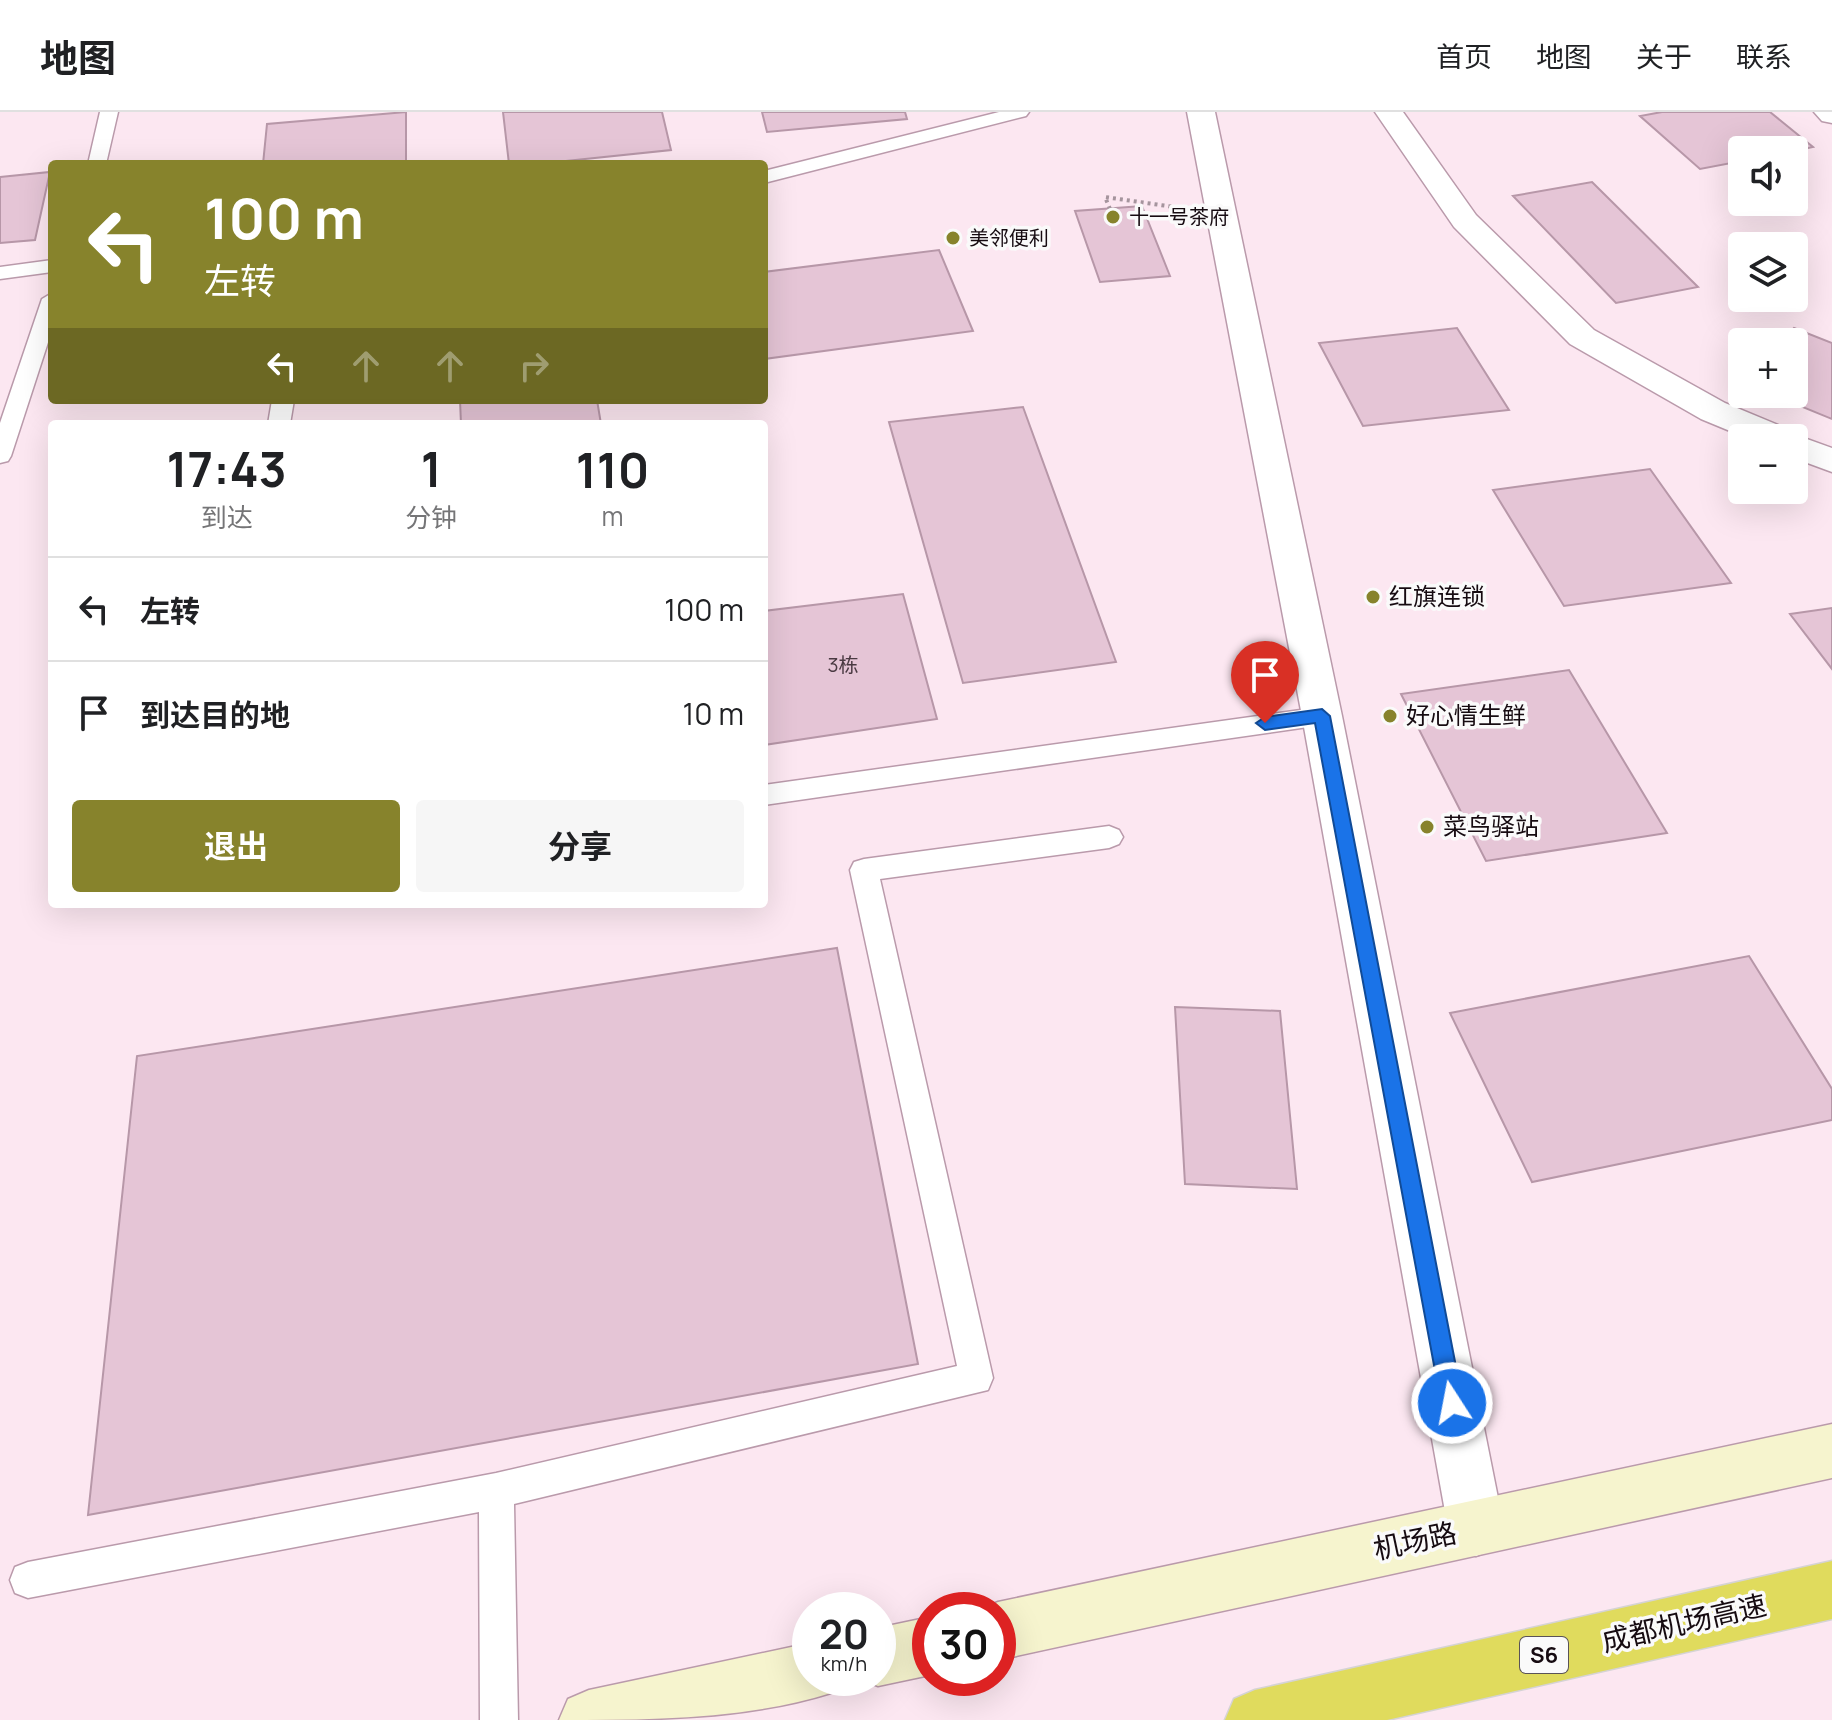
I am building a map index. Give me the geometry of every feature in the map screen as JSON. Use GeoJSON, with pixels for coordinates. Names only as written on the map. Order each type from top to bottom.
{"type":"FeatureCollection","features":[{"type":"Feature","properties":{"kind":"highway","name":"成都机场高速"},"geometry":{"type":"LineString","coordinates":[[1255,1720],[1832,1590]]}},
{"type":"Feature","properties":{"kind":"main road","name":"机场路"},"geometry":{"type":"LineString","coordinates":[[1016,1627],[1832,1451]]}},
{"type":"Feature","properties":{"kind":"main road"},"geometry":{"type":"LineString","coordinates":[[589,1720],[792,1676]]}},
{"type":"Feature","properties":{"kind":"street"},"geometry":{"type":"LineString","coordinates":[[1201,112],[1322,716],[1476,1528]]}},
{"type":"Feature","properties":{"kind":"street"},"geometry":{"type":"LineString","coordinates":[[1389,112],[1465,221],[1582,337],[1713,411],[1744,424]]}},
{"type":"Feature","properties":{"kind":"street"},"geometry":{"type":"LineString","coordinates":[[1808,451],[1832,461]]}},
{"type":"Feature","properties":{"kind":"lane"},"geometry":{"type":"LineString","coordinates":[[98,160],[109,112]]}},
{"type":"Feature","properties":{"kind":"lane"},"geometry":{"type":"LineString","coordinates":[[768,176],[1020,112]]}},
{"type":"Feature","properties":{"kind":"lane"},"geometry":{"type":"LineString","coordinates":[[0,273],[48,267]]}},
{"type":"Feature","properties":{"kind":"lane"},"geometry":{"type":"LineString","coordinates":[[0,456],[48,311]]}},
{"type":"Feature","properties":{"kind":"lane"},"geometry":{"type":"LineString","coordinates":[[768,794],[1322,716]]}},
{"type":"Feature","properties":{"kind":"lane"},"geometry":{"type":"LineString","coordinates":[[28,1580],[496,1491],[976,1378],[864,870],[1109,837]]}},
{"type":"Feature","properties":{"kind":"lane"},"geometry":{"type":"LineString","coordinates":[[496,1491],[499,1720]]}},
{"type":"Feature","properties":{"kind":"path"},"geometry":{"type":"LineString","coordinates":[[1110,209],[1105,197],[1222,214]]}},
{"type":"Feature","properties":{"kind":"building"},"geometry":{"type":"Polygon","coordinates":[[[406,112],[406,160],[263,160],[267,124],[406,112]]]}},
{"type":"Feature","properties":{"kind":"building"},"geometry":{"type":"Polygon","coordinates":[[[503,112],[662,112],[671,150],[575,160],[509,160],[503,112]]]}},
{"type":"Feature","properties":{"kind":"building"},"geometry":{"type":"Polygon","coordinates":[[[762,112],[905,112],[907,119],[767,132],[762,112]]]}},
{"type":"Feature","properties":{"kind":"building"},"geometry":{"type":"Polygon","coordinates":[[[1662,112],[1770,112],[1799,136],[1728,136],[1728,164],[1700,169],[1640,116],[1662,112]]]}},
{"type":"Feature","properties":{"kind":"building"},"geometry":{"type":"Polygon","coordinates":[[[48,172],[35,240],[0,243],[0,177],[48,172]]]}},
{"type":"Feature","properties":{"kind":"building"},"geometry":{"type":"Polygon","coordinates":[[[1592,182],[1698,287],[1616,303],[1513,196],[1592,182]]]}},
{"type":"Feature","properties":{"kind":"building"},"geometry":{"type":"Polygon","coordinates":[[[1142,206],[1170,276],[1100,282],[1075,211],[1142,206]]]}},
{"type":"Feature","properties":{"kind":"building"},"geometry":{"type":"Polygon","coordinates":[[[939,250],[973,331],[768,358],[768,271],[939,250]]]}},
{"type":"Feature","properties":{"kind":"building"},"geometry":{"type":"Polygon","coordinates":[[[1457,328],[1509,410],[1363,426],[1319,343],[1457,328]]]}},
{"type":"Feature","properties":{"kind":"building"},"geometry":{"type":"Polygon","coordinates":[[[1808,334],[1832,343],[1832,419],[1805,408],[1808,408],[1808,334]]]}},
{"type":"Feature","properties":{"kind":"building"},"geometry":{"type":"Polygon","coordinates":[[[460,404],[598,404],[600,420],[461,420],[460,404]]]}},
{"type":"Feature","properties":{"kind":"building"},"geometry":{"type":"Polygon","coordinates":[[[1023,407],[1116,662],[963,683],[889,422],[1023,407]]]}},
{"type":"Feature","properties":{"kind":"building"},"geometry":{"type":"Polygon","coordinates":[[[1650,469],[1731,583],[1564,606],[1493,490],[1650,469]]]}},
{"type":"Feature","properties":{"kind":"building"},"geometry":{"type":"Polygon","coordinates":[[[903,594],[937,719],[768,744],[768,611],[903,594]]]}},
{"type":"Feature","properties":{"kind":"building"},"geometry":{"type":"Polygon","coordinates":[[[1832,608],[1832,669],[1790,614],[1832,608]]]}},
{"type":"Feature","properties":{"kind":"building"},"geometry":{"type":"Polygon","coordinates":[[[1569,670],[1667,833],[1486,861],[1401,694],[1569,670]]]}},
{"type":"Feature","properties":{"kind":"building"},"geometry":{"type":"Polygon","coordinates":[[[837,948],[918,1364],[88,1515],[137,1056],[837,948]]]}},
{"type":"Feature","properties":{"kind":"building"},"geometry":{"type":"Polygon","coordinates":[[[1749,956],[1832,1089],[1832,1120],[1532,1182],[1450,1013],[1749,956]]]}},
{"type":"Feature","properties":{"kind":"building"},"geometry":{"type":"Polygon","coordinates":[[[1175,1007],[1280,1011],[1297,1189],[1185,1184],[1175,1007]]]}},
{"type":"Feature","properties":{"kind":"place","name":"十一号茶府"},"geometry":{"type":"Point","coordinates":[1113,217]}},
{"type":"Feature","properties":{"kind":"place","name":"美邻便利"},"geometry":{"type":"Point","coordinates":[953,238]}},
{"type":"Feature","properties":{"kind":"place","name":"红旗连锁"},"geometry":{"type":"Point","coordinates":[1373,597]}},
{"type":"Feature","properties":{"kind":"place","name":"好心情生鲜"},"geometry":{"type":"Point","coordinates":[1390,716]}},
{"type":"Feature","properties":{"kind":"place","name":"菜鸟驿站"},"geometry":{"type":"Point","coordinates":[1427,827]}},
{"type":"Feature","properties":{"kind":"route"},"geometry":{"type":"LineString","coordinates":[[1265,723],[1322,716],[1452,1403]]}}]}
